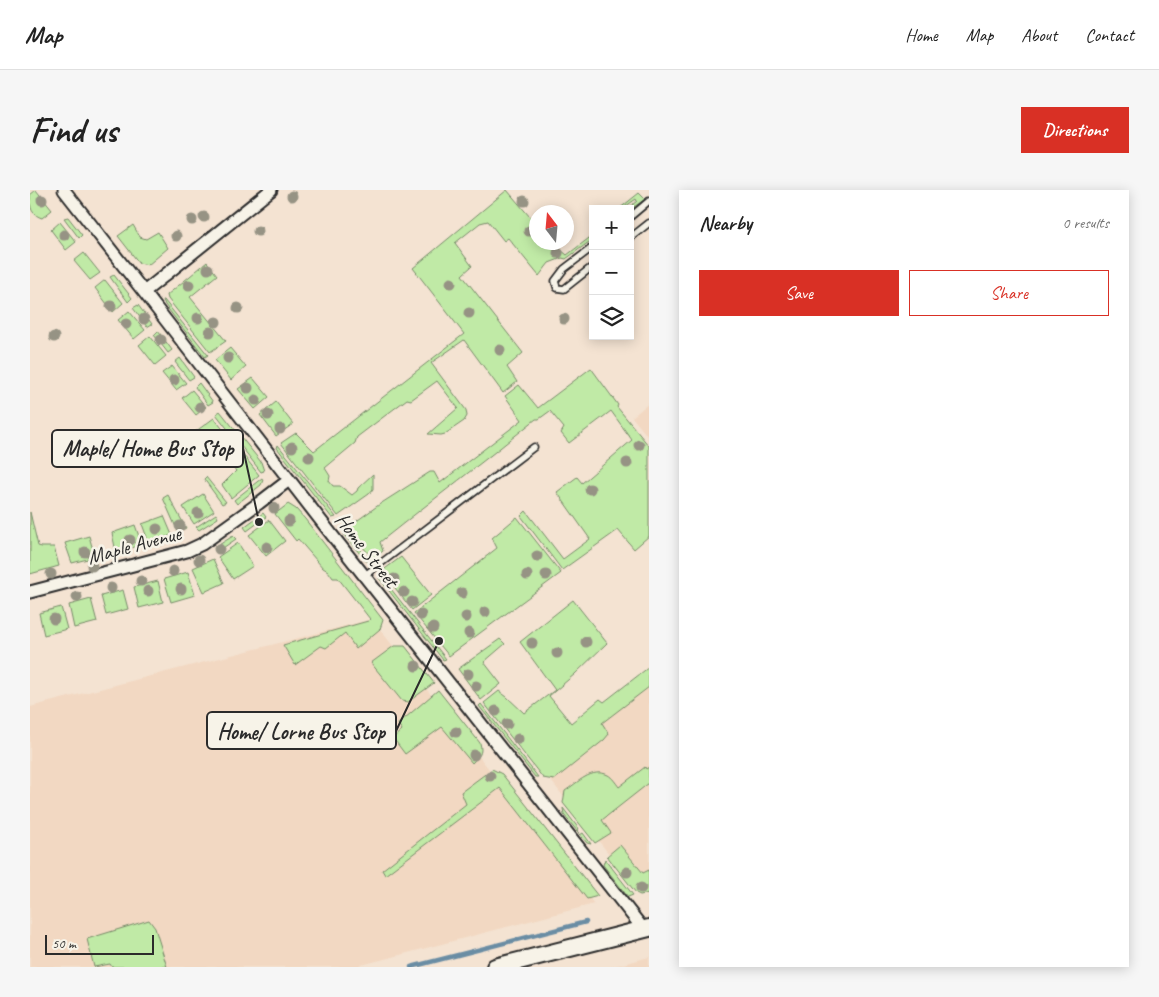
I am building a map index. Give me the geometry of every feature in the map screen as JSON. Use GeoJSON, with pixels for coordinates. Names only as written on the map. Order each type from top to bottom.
{"type":"FeatureCollection","features":[{"type":"Feature","properties":{"kind":"main road"},"geometry":{"type":"LineString","coordinates":[[495,967],[647,929]]}},
{"type":"Feature","properties":{"kind":"street","name":"Home Street"},"geometry":{"type":"LineString","coordinates":[[64,190],[364,576],[647,929]]}},
{"type":"Feature","properties":{"kind":"street"},"geometry":{"type":"LineString","coordinates":[[144,292],[271,190]]}},
{"type":"Feature","properties":{"kind":"street","name":"Maple Avenue"},"geometry":{"type":"LineString","coordinates":[[30,592],[187,551],[202,544],[289,480]]}},
{"type":"Feature","properties":{"kind":"lane"},"geometry":{"type":"LineString","coordinates":[[634,214],[649,202]]}},
{"type":"Feature","properties":{"kind":"lane"},"geometry":{"type":"LineString","coordinates":[[634,235],[649,223]]}},
{"type":"Feature","properties":{"kind":"lane"},"geometry":{"type":"LineString","coordinates":[[589,250],[564,269],[555,281],[557,288],[564,289],[589,269]]}},
{"type":"Feature","properties":{"kind":"lane"},"geometry":{"type":"LineString","coordinates":[[364,576],[534,447]]}},
{"type":"Feature","properties":{"kind":"shaded area"},"geometry":{"type":"Polygon","coordinates":[[[649,403],[649,438],[632,417],[649,403]]]}},
{"type":"Feature","properties":{"kind":"shaded area"},"geometry":{"type":"Polygon","coordinates":[[[372,619],[594,904],[354,967],[30,967],[30,707],[372,619]]]}},
{"type":"Feature","properties":{"kind":"shaded area"},"geometry":{"type":"Polygon","coordinates":[[[649,674],[649,889],[639,892],[537,763],[649,674]]]}},
{"type":"Feature","properties":{"kind":"shaded area"},"geometry":{"type":"Polygon","coordinates":[[[649,957],[649,967],[612,967],[649,957]]]}},
{"type":"Feature","properties":{"kind":"green space"},"geometry":{"type":"Polygon","coordinates":[[[36,190],[52,210],[42,218],[33,212],[31,206],[30,195],[36,190]]]}},
{"type":"Feature","properties":{"kind":"green space"},"geometry":{"type":"Polygon","coordinates":[[[507,190],[529,216],[529,250],[561,250],[567,255],[589,238],[589,242],[566,259],[562,258],[549,263],[539,276],[508,238],[504,241],[488,221],[480,223],[455,243],[472,266],[462,275],[523,353],[507,367],[517,382],[503,393],[464,340],[431,363],[466,410],[467,416],[464,421],[445,434],[428,434],[458,408],[437,381],[411,400],[407,399],[357,437],[355,443],[325,468],[330,476],[329,481],[333,486],[340,486],[352,495],[373,474],[373,489],[369,494],[338,516],[281,443],[296,433],[314,451],[464,334],[413,268],[507,190]]]}},
{"type":"Feature","properties":{"kind":"green space"},"geometry":{"type":"Polygon","coordinates":[[[639,193],[645,199],[634,207],[632,205],[637,201],[636,199],[628,205],[624,205],[639,193]]]}},
{"type":"Feature","properties":{"kind":"green space"},"geometry":{"type":"Polygon","coordinates":[[[68,217],[82,235],[79,238],[64,218],[68,217]]]}},
{"type":"Feature","properties":{"kind":"green space"},"geometry":{"type":"Polygon","coordinates":[[[60,222],[76,242],[66,250],[51,230],[60,222]]]}},
{"type":"Feature","properties":{"kind":"green space"},"geometry":{"type":"Polygon","coordinates":[[[133,225],[140,237],[146,239],[158,232],[168,248],[148,265],[139,263],[118,236],[133,225]]]}},
{"type":"Feature","properties":{"kind":"green space"},"geometry":{"type":"Polygon","coordinates":[[[84,253],[100,273],[90,280],[74,261],[84,253]]]}},
{"type":"Feature","properties":{"kind":"green space"},"geometry":{"type":"Polygon","coordinates":[[[207,262],[217,275],[190,297],[226,341],[210,352],[168,299],[167,295],[207,262]]]}},
{"type":"Feature","properties":{"kind":"green space"},"geometry":{"type":"Polygon","coordinates":[[[114,275],[132,298],[128,302],[110,277],[114,275]]]}},
{"type":"Feature","properties":{"kind":"green space"},"geometry":{"type":"Polygon","coordinates":[[[105,280],[123,303],[113,312],[95,288],[105,280]]]}},
{"type":"Feature","properties":{"kind":"green space"},"geometry":{"type":"Polygon","coordinates":[[[164,300],[208,355],[205,357],[164,300]]]}},
{"type":"Feature","properties":{"kind":"green space"},"geometry":{"type":"Polygon","coordinates":[[[138,305],[152,324],[147,327],[133,308],[138,305]]]}},
{"type":"Feature","properties":{"kind":"green space"},"geometry":{"type":"Polygon","coordinates":[[[129,311],[145,330],[134,339],[118,320],[129,311]]]}},
{"type":"Feature","properties":{"kind":"green space"},"geometry":{"type":"Polygon","coordinates":[[[158,331],[172,350],[168,353],[154,335],[158,331]]]}},
{"type":"Feature","properties":{"kind":"green space"},"geometry":{"type":"Polygon","coordinates":[[[150,336],[166,356],[155,365],[139,345],[150,336]]]}},
{"type":"Feature","properties":{"kind":"green space"},"geometry":{"type":"Polygon","coordinates":[[[230,348],[246,367],[231,380],[215,360],[230,348]]]}},
{"type":"Feature","properties":{"kind":"green space"},"geometry":{"type":"Polygon","coordinates":[[[180,358],[194,377],[189,380],[175,362],[180,358]]]}},
{"type":"Feature","properties":{"kind":"green space"},"geometry":{"type":"Polygon","coordinates":[[[172,366],[186,383],[176,390],[162,373],[172,366]]]}},
{"type":"Feature","properties":{"kind":"green space"},"geometry":{"type":"Polygon","coordinates":[[[591,368],[618,405],[617,407],[649,446],[649,536],[634,549],[618,530],[562,570],[521,516],[526,511],[563,559],[590,539],[557,492],[577,477],[582,483],[632,440],[611,411],[569,443],[561,433],[564,428],[550,411],[536,419],[380,542],[383,551],[373,559],[347,528],[430,472],[434,472],[440,483],[522,420],[505,396],[519,385],[538,408],[591,368]]]}},
{"type":"Feature","properties":{"kind":"green space"},"geometry":{"type":"Polygon","coordinates":[[[253,378],[269,397],[255,409],[238,389],[253,378]]]}},
{"type":"Feature","properties":{"kind":"green space"},"geometry":{"type":"Polygon","coordinates":[[[199,383],[213,402],[208,405],[195,387],[199,383]]]}},
{"type":"Feature","properties":{"kind":"green space"},"geometry":{"type":"Polygon","coordinates":[[[192,390],[206,407],[196,415],[182,398],[192,390]]]}},
{"type":"Feature","properties":{"kind":"green space"},"geometry":{"type":"Polygon","coordinates":[[[276,402],[293,424],[276,436],[260,415],[276,402]]]}},
{"type":"Feature","properties":{"kind":"green space"},"geometry":{"type":"Polygon","coordinates":[[[220,411],[261,462],[264,471],[261,472],[216,414],[220,411]]]}},
{"type":"Feature","properties":{"kind":"green space"},"geometry":{"type":"Polygon","coordinates":[[[214,418],[259,475],[231,498],[222,485],[236,471],[216,443],[214,444],[209,438],[195,448],[188,437],[214,418]]]}},
{"type":"Feature","properties":{"kind":"green space"},"geometry":{"type":"Polygon","coordinates":[[[278,445],[336,517],[332,518],[277,448],[278,445]]]}},
{"type":"Feature","properties":{"kind":"green space"},"geometry":{"type":"Polygon","coordinates":[[[206,477],[226,502],[222,504],[204,479],[206,477]]]}},
{"type":"Feature","properties":{"kind":"green space"},"geometry":{"type":"Polygon","coordinates":[[[262,478],[261,485],[237,504],[234,500],[262,478]]]}},
{"type":"Feature","properties":{"kind":"green space"},"geometry":{"type":"Polygon","coordinates":[[[203,494],[214,511],[194,524],[183,507],[203,494]]]}},
{"type":"Feature","properties":{"kind":"green space"},"geometry":{"type":"Polygon","coordinates":[[[168,495],[186,528],[178,532],[163,498],[168,495]]]}},
{"type":"Feature","properties":{"kind":"green space"},"geometry":{"type":"Polygon","coordinates":[[[288,504],[296,509],[305,519],[383,620],[380,629],[356,649],[345,633],[326,648],[321,646],[295,665],[283,645],[370,619],[338,578],[333,578],[298,539],[296,541],[275,514],[288,504]]]}},
{"type":"Feature","properties":{"kind":"green space"},"geometry":{"type":"Polygon","coordinates":[[[30,512],[38,546],[54,547],[59,566],[30,574],[30,512]]]}},
{"type":"Feature","properties":{"kind":"green space"},"geometry":{"type":"Polygon","coordinates":[[[263,513],[266,517],[247,531],[244,527],[263,513]]]}},
{"type":"Feature","properties":{"kind":"green space"},"geometry":{"type":"Polygon","coordinates":[[[216,514],[218,518],[199,530],[196,527],[216,514]]]}},
{"type":"Feature","properties":{"kind":"green space"},"geometry":{"type":"Polygon","coordinates":[[[164,516],[172,535],[149,543],[142,524],[164,516]]]}},
{"type":"Feature","properties":{"kind":"green space"},"geometry":{"type":"Polygon","coordinates":[[[517,517],[561,573],[449,656],[414,613],[497,548],[492,538],[517,517]]]}},
{"type":"Feature","properties":{"kind":"green space"},"geometry":{"type":"Polygon","coordinates":[[[269,520],[285,541],[266,556],[249,535],[269,520]]]}},
{"type":"Feature","properties":{"kind":"green space"},"geometry":{"type":"Polygon","coordinates":[[[135,525],[142,545],[116,552],[112,533],[135,525]]]}},
{"type":"Feature","properties":{"kind":"green space"},"geometry":{"type":"Polygon","coordinates":[[[345,531],[370,561],[366,561],[344,535],[345,531]]]}},
{"type":"Feature","properties":{"kind":"green space"},"geometry":{"type":"Polygon","coordinates":[[[89,536],[95,557],[72,563],[65,543],[89,536]]]}},
{"type":"Feature","properties":{"kind":"green space"},"geometry":{"type":"Polygon","coordinates":[[[233,536],[236,539],[217,552],[214,548],[233,536]]]}},
{"type":"Feature","properties":{"kind":"green space"},"geometry":{"type":"Polygon","coordinates":[[[238,543],[253,566],[233,579],[218,557],[238,543]]]}},
{"type":"Feature","properties":{"kind":"green space"},"geometry":{"type":"Polygon","coordinates":[[[401,557],[431,595],[412,610],[382,571],[401,557]]]}},
{"type":"Feature","properties":{"kind":"green space"},"geometry":{"type":"Polygon","coordinates":[[[213,559],[224,583],[204,592],[193,568],[213,559]]]}},
{"type":"Feature","properties":{"kind":"green space"},"geometry":{"type":"Polygon","coordinates":[[[188,572],[195,595],[171,602],[164,579],[188,572]]]}},
{"type":"Feature","properties":{"kind":"green space"},"geometry":{"type":"Polygon","coordinates":[[[380,575],[446,659],[443,660],[379,578],[380,575]]]}},
{"type":"Feature","properties":{"kind":"green space"},"geometry":{"type":"Polygon","coordinates":[[[158,581],[163,602],[139,608],[134,587],[158,581]]]}},
{"type":"Feature","properties":{"kind":"green space"},"geometry":{"type":"Polygon","coordinates":[[[123,590],[128,609],[106,615],[101,596],[123,590]]]}},
{"type":"Feature","properties":{"kind":"green space"},"geometry":{"type":"Polygon","coordinates":[[[91,599],[97,622],[74,628],[69,605],[91,599]]]}},
{"type":"Feature","properties":{"kind":"green space"},"geometry":{"type":"Polygon","coordinates":[[[573,600],[607,643],[549,696],[571,723],[600,699],[604,702],[649,667],[649,687],[602,723],[609,734],[604,740],[554,780],[543,778],[484,703],[499,691],[524,713],[555,690],[520,642],[573,600]]]}},
{"type":"Feature","properties":{"kind":"green space"},"geometry":{"type":"Polygon","coordinates":[[[61,607],[67,629],[44,635],[39,613],[61,607]]]}},
{"type":"Feature","properties":{"kind":"green space"},"geometry":{"type":"Polygon","coordinates":[[[500,639],[505,644],[484,662],[501,684],[481,700],[458,669],[500,639]]]}},
{"type":"Feature","properties":{"kind":"green space"},"geometry":{"type":"Polygon","coordinates":[[[394,646],[405,646],[434,683],[408,702],[402,701],[371,663],[394,646]]]}},
{"type":"Feature","properties":{"kind":"green space"},"geometry":{"type":"Polygon","coordinates":[[[438,690],[480,743],[481,752],[472,763],[442,727],[405,754],[393,738],[402,730],[398,724],[438,690]]]}},
{"type":"Feature","properties":{"kind":"green space"},"geometry":{"type":"Polygon","coordinates":[[[481,704],[538,777],[535,777],[479,706],[481,704]]]}},
{"type":"Feature","properties":{"kind":"green space"},"geometry":{"type":"Polygon","coordinates":[[[645,767],[646,769],[649,767],[649,783],[602,820],[611,833],[595,843],[563,803],[565,791],[585,777],[596,773],[608,775],[619,787],[645,767]]]}},
{"type":"Feature","properties":{"kind":"green space"},"geometry":{"type":"Polygon","coordinates":[[[492,769],[502,774],[598,896],[587,899],[500,788],[385,875],[382,870],[466,804],[461,792],[492,769]]]}},
{"type":"Feature","properties":{"kind":"green space"},"geometry":{"type":"Polygon","coordinates":[[[563,808],[579,829],[577,830],[579,833],[564,815],[563,808]]]}},
{"type":"Feature","properties":{"kind":"green space"},"geometry":{"type":"Polygon","coordinates":[[[583,833],[591,844],[587,843],[580,835],[583,833]]]}},
{"type":"Feature","properties":{"kind":"green space"},"geometry":{"type":"Polygon","coordinates":[[[620,845],[643,873],[649,870],[649,893],[640,895],[636,893],[607,856],[620,845]]]}},
{"type":"Feature","properties":{"kind":"green space"},"geometry":{"type":"Polygon","coordinates":[[[605,859],[633,895],[628,897],[603,865],[605,859]]]}},
{"type":"Feature","properties":{"kind":"green space"},"geometry":{"type":"Polygon","coordinates":[[[149,920],[155,928],[167,967],[112,967],[110,964],[94,967],[87,939],[149,920]]]}},
{"type":"Feature","properties":{"kind":"waterway"},"geometry":{"type":"LineString","coordinates":[[411,967],[586,922]]}},
{"type":"Feature","properties":{"kind":"place","name":"Maple/ Home Bus Stop"},"geometry":{"type":"Point","coordinates":[259,522]}},
{"type":"Feature","properties":{"kind":"place","name":"Home/ Lorne Bus Stop"},"geometry":{"type":"Point","coordinates":[439,641]}}]}
